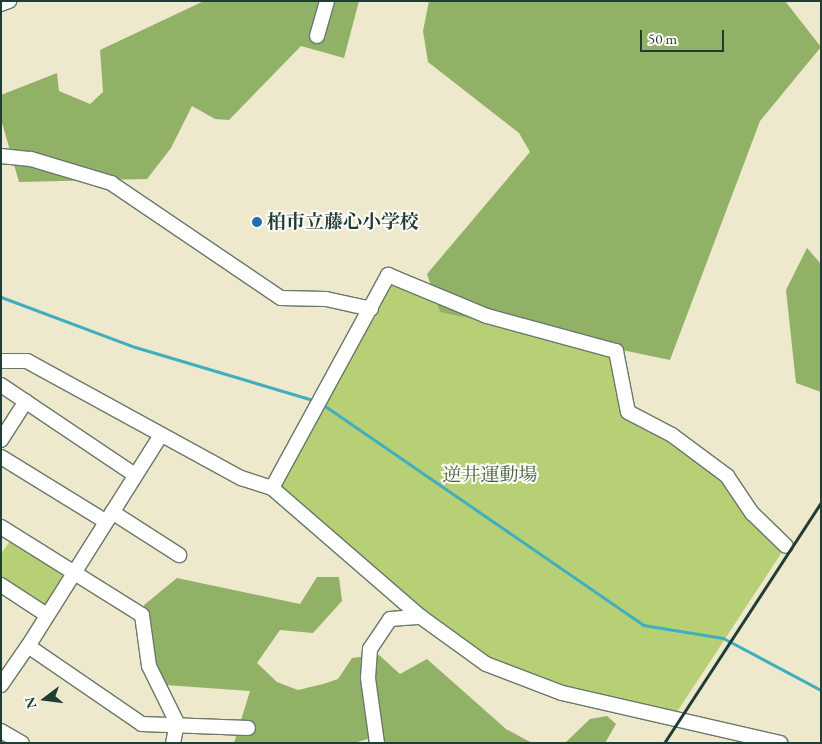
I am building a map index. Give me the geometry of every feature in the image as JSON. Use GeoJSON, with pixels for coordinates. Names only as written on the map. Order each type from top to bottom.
{"type":"FeatureCollection","features":[{"type":"Feature","properties":{"kind":"street"},"geometry":{"type":"LineString","coordinates":[[1,4],[9,1]]}},
{"type":"Feature","properties":{"kind":"street"},"geometry":{"type":"LineString","coordinates":[[318,36],[327,1]]}},
{"type":"Feature","properties":{"kind":"street"},"geometry":{"type":"LineString","coordinates":[[1,156],[31,159],[111,184],[281,298],[326,299],[371,309]]}},
{"type":"Feature","properties":{"kind":"street"},"geometry":{"type":"LineString","coordinates":[[272,488],[388,275],[487,316],[616,351],[628,412],[672,435],[727,476],[752,513],[786,546]]}},
{"type":"Feature","properties":{"kind":"street"},"geometry":{"type":"LineString","coordinates":[[1,361],[27,361],[242,478],[272,488],[421,618],[486,664],[562,693],[780,743]]}},
{"type":"Feature","properties":{"kind":"street"},"geometry":{"type":"LineString","coordinates":[[1,385],[135,475]]}},
{"type":"Feature","properties":{"kind":"street"},"geometry":{"type":"LineString","coordinates":[[1,440],[26,401]]}},
{"type":"Feature","properties":{"kind":"street"},"geometry":{"type":"LineString","coordinates":[[1,684],[28,646],[161,435]]}},
{"type":"Feature","properties":{"kind":"street"},"geometry":{"type":"LineString","coordinates":[[1,457],[178,555]]}},
{"type":"Feature","properties":{"kind":"street"},"geometry":{"type":"LineString","coordinates":[[1,527],[142,616],[149,666],[177,724],[173,743]]}},
{"type":"Feature","properties":{"kind":"street"},"geometry":{"type":"LineString","coordinates":[[1,585],[47,615]]}},
{"type":"Feature","properties":{"kind":"street"},"geometry":{"type":"LineString","coordinates":[[378,743],[368,678],[370,649],[390,619],[421,618]]}},
{"type":"Feature","properties":{"kind":"street"},"geometry":{"type":"LineString","coordinates":[[28,646],[142,724],[248,728]]}},
{"type":"Feature","properties":{"kind":"street"},"geometry":{"type":"LineString","coordinates":[[1,731],[22,743]]}},
{"type":"Feature","properties":{"kind":"green space"},"geometry":{"type":"Polygon","coordinates":[[[204,1],[359,1],[344,58],[301,46],[229,120],[215,119],[192,106],[171,148],[147,179],[19,182],[1,119],[1,95],[57,73],[59,91],[90,104],[103,92],[100,50],[204,1]]]}},
{"type":"Feature","properties":{"kind":"green space"},"geometry":{"type":"Polygon","coordinates":[[[429,1],[785,1],[821,47],[760,121],[670,360],[440,312],[427,274],[530,152],[519,133],[428,62],[423,31],[429,1]]]}},
{"type":"Feature","properties":{"kind":"green space"},"geometry":{"type":"Polygon","coordinates":[[[807,248],[821,264],[821,392],[796,383],[786,290],[807,248]]]}},
{"type":"Feature","properties":{"kind":"green space","name":"逆井運動場"},"geometry":{"type":"Polygon","coordinates":[[[389,282],[607,347],[635,419],[727,476],[786,546],[673,718],[486,664],[272,488],[313,413],[375,317],[389,282]]]}},
{"type":"Feature","properties":{"kind":"green space"},"geometry":{"type":"Polygon","coordinates":[[[10,541],[61,573],[63,581],[46,608],[1,582],[1,554],[10,541]]]}},
{"type":"Feature","properties":{"kind":"green space"},"geometry":{"type":"Polygon","coordinates":[[[317,577],[339,577],[342,601],[313,633],[280,630],[257,663],[277,682],[298,690],[323,684],[338,679],[352,658],[379,655],[400,674],[427,659],[506,729],[532,743],[386,743],[382,735],[354,743],[234,743],[250,691],[165,685],[148,641],[144,605],[177,578],[300,604],[317,577]]]}},
{"type":"Feature","properties":{"kind":"green space"},"geometry":{"type":"Polygon","coordinates":[[[607,716],[616,724],[605,743],[565,743],[590,719],[607,716]]]}},
{"type":"Feature","properties":{"kind":"waterway"},"geometry":{"type":"LineString","coordinates":[[1,297],[135,347],[316,401]]}},
{"type":"Feature","properties":{"kind":"waterway"},"geometry":{"type":"LineString","coordinates":[[322,404],[643,625],[723,638],[821,690]]}},
{"type":"Feature","properties":{"kind":"railway"},"geometry":{"type":"LineString","coordinates":[[664,743],[821,502]]}},
{"type":"Feature","properties":{"kind":"place","name":"柏市立藤心小学校"},"geometry":{"type":"Point","coordinates":[257,222]}}]}
